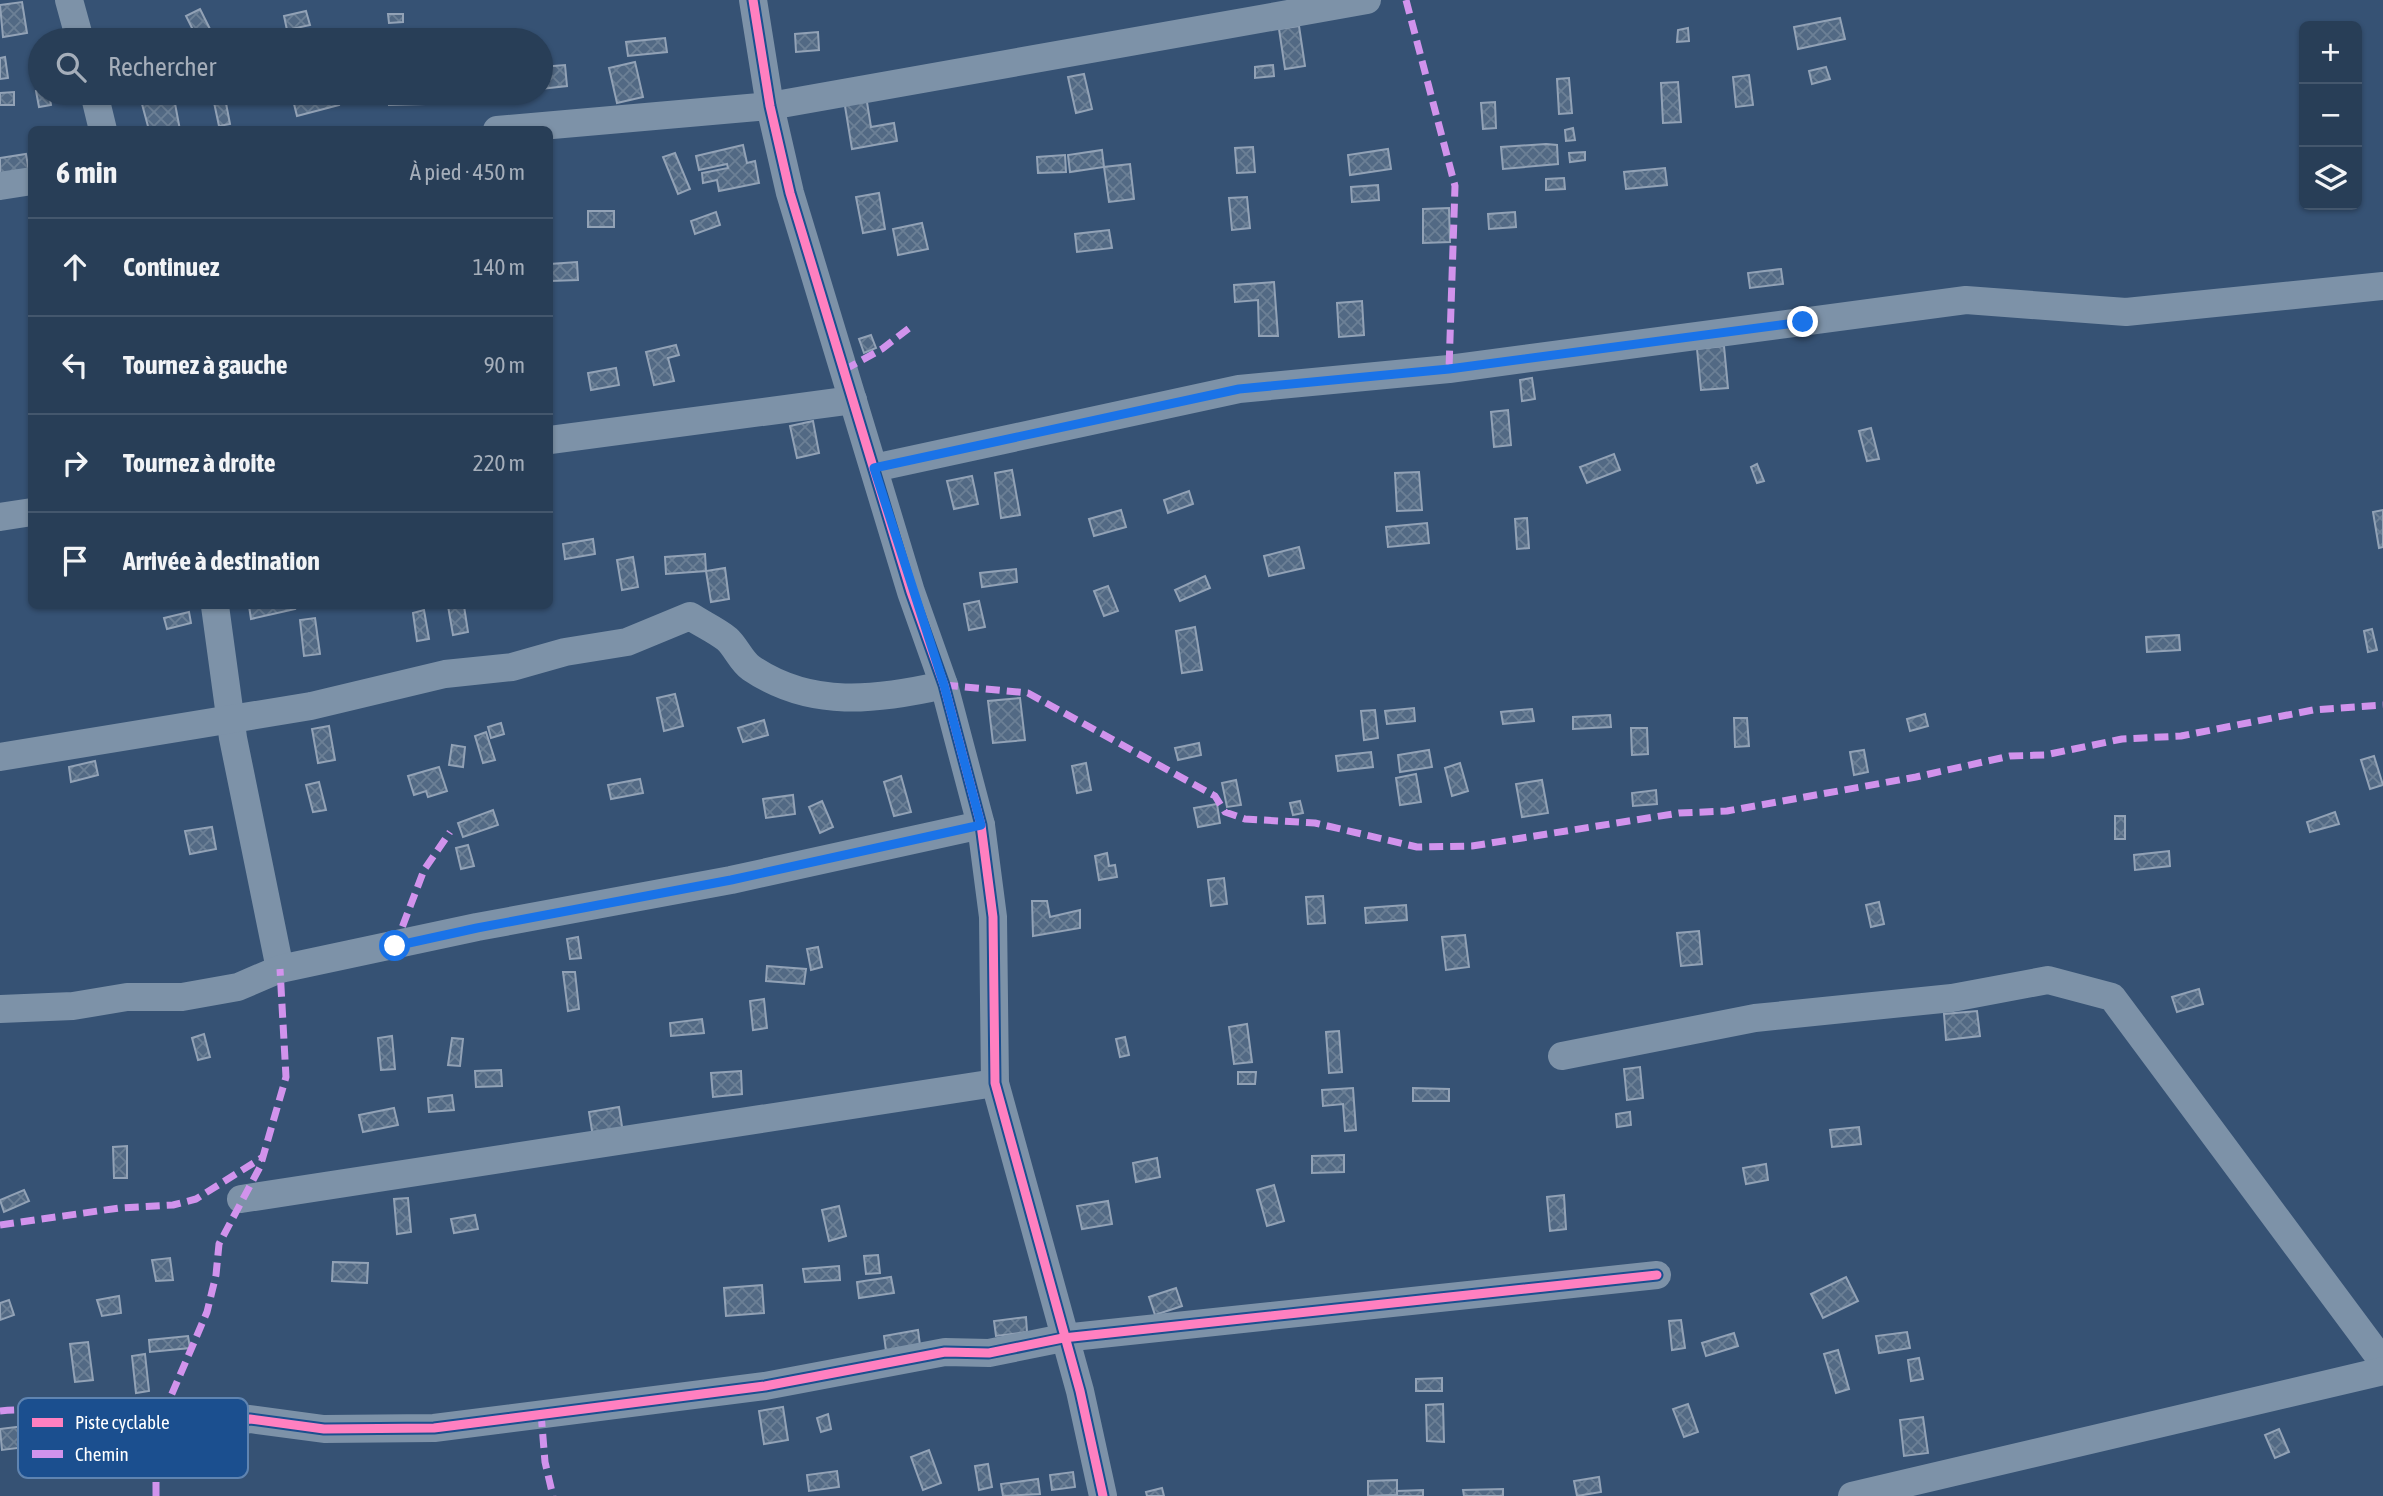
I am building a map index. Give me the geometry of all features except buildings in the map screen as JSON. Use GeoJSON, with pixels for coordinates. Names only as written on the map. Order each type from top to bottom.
{"type":"FeatureCollection","features":[{"type":"Feature","properties":{"kind":"street"},"geometry":{"type":"LineString","coordinates":[[69,0],[77,28]]}},
{"type":"Feature","properties":{"kind":"street"},"geometry":{"type":"LineString","coordinates":[[753,0],[770,106],[790,193],[944,685],[981,825],[993,917],[995,1083],[1063,1338],[1080,1391],[1103,1496]]}},
{"type":"Feature","properties":{"kind":"street"},"geometry":{"type":"LineString","coordinates":[[542,126],[770,106],[1367,0]]}},
{"type":"Feature","properties":{"kind":"street"},"geometry":{"type":"LineString","coordinates":[[97,105],[102,126]]}},
{"type":"Feature","properties":{"kind":"street"},"geometry":{"type":"LineString","coordinates":[[0,186],[28,182]]}},
{"type":"Feature","properties":{"kind":"street"},"geometry":{"type":"LineString","coordinates":[[874,468],[1239,389],[1449,369],[1966,300],[2126,312],[2383,286]]}},
{"type":"Feature","properties":{"kind":"street"},"geometry":{"type":"LineString","coordinates":[[553,440],[853,400]]}},
{"type":"Feature","properties":{"kind":"street"},"geometry":{"type":"LineString","coordinates":[[0,517],[28,513]]}},
{"type":"Feature","properties":{"kind":"street"},"geometry":{"type":"LineString","coordinates":[[215,609],[231,718],[279,970]]}},
{"type":"Feature","properties":{"kind":"street"},"geometry":{"type":"LineString","coordinates":[[0,757],[311,706],[397,683],[445,674],[512,667],[565,652],[627,642],[690,616],[728,640],[748,666],[785,689],[840,698],[887,698],[944,685]]}},
{"type":"Feature","properties":{"kind":"street"},"geometry":{"type":"LineString","coordinates":[[0,1009],[73,1006],[127,996],[182,997],[238,987],[279,970],[477,928],[731,880],[981,825]]}},
{"type":"Feature","properties":{"kind":"street"},"geometry":{"type":"LineString","coordinates":[[1562,1056],[1755,1018],[1952,998],[2048,980],[2112,997],[2383,1362]]}},
{"type":"Feature","properties":{"kind":"street"},"geometry":{"type":"LineString","coordinates":[[241,1199],[995,1083]]}},
{"type":"Feature","properties":{"kind":"street"},"geometry":{"type":"LineString","coordinates":[[248,1419],[324,1429],[434,1428],[765,1386],[945,1352],[989,1353],[1063,1338],[1657,1275]]}},
{"type":"Feature","properties":{"kind":"street"},"geometry":{"type":"LineString","coordinates":[[1852,1496],[2383,1371]]}},
{"type":"Feature","properties":{"kind":"marked path"},"geometry":{"type":"LineString","coordinates":[[1406,0],[1455,186],[1449,369]]}},
{"type":"Feature","properties":{"kind":"marked path"},"geometry":{"type":"LineString","coordinates":[[844,370],[882,349],[912,326]]}},
{"type":"Feature","properties":{"kind":"marked path"},"geometry":{"type":"LineString","coordinates":[[944,685],[1028,693],[1215,796],[1225,812],[1245,819],[1315,823],[1417,847],[1472,846],[1679,813],[1727,811],[1916,777],[2010,756],[2045,755],[2122,739],[2181,736],[2313,710],[2383,705]]}},
{"type":"Feature","properties":{"kind":"marked path"},"geometry":{"type":"LineString","coordinates":[[395,946],[424,870],[450,832]]}},
{"type":"Feature","properties":{"kind":"marked path"},"geometry":{"type":"LineString","coordinates":[[170,1398],[207,1312],[216,1275],[219,1244],[260,1167],[286,1077],[280,969]]}},
{"type":"Feature","properties":{"kind":"marked path"},"geometry":{"type":"LineString","coordinates":[[0,1225],[119,1208],[173,1205],[196,1199],[263,1157]]}},
{"type":"Feature","properties":{"kind":"marked path"},"geometry":{"type":"LineString","coordinates":[[0,1411],[18,1410]]}},
{"type":"Feature","properties":{"kind":"marked path"},"geometry":{"type":"LineString","coordinates":[[541,1413],[545,1462],[553,1496]]}},
{"type":"Feature","properties":{"kind":"marked path"},"geometry":{"type":"LineString","coordinates":[[156,1478],[156,1496]]}},
{"type":"Feature","properties":{"kind":"cycle path"},"geometry":{"type":"LineString","coordinates":[[753,0],[770,106],[790,193],[911,592],[944,685],[981,825],[993,917],[995,1083],[1080,1391],[1103,1496]]}},
{"type":"Feature","properties":{"kind":"cycle path"},"geometry":{"type":"LineString","coordinates":[[248,1419],[324,1429],[434,1428],[765,1386],[945,1352],[989,1353],[1063,1338],[1657,1275]]}},
{"type":"Feature","properties":{"kind":"route"},"geometry":{"type":"LineString","coordinates":[[395,946],[731,880],[981,825],[944,685],[911,592],[874,468],[1239,389],[1449,369],[1803,322]]}}]}
